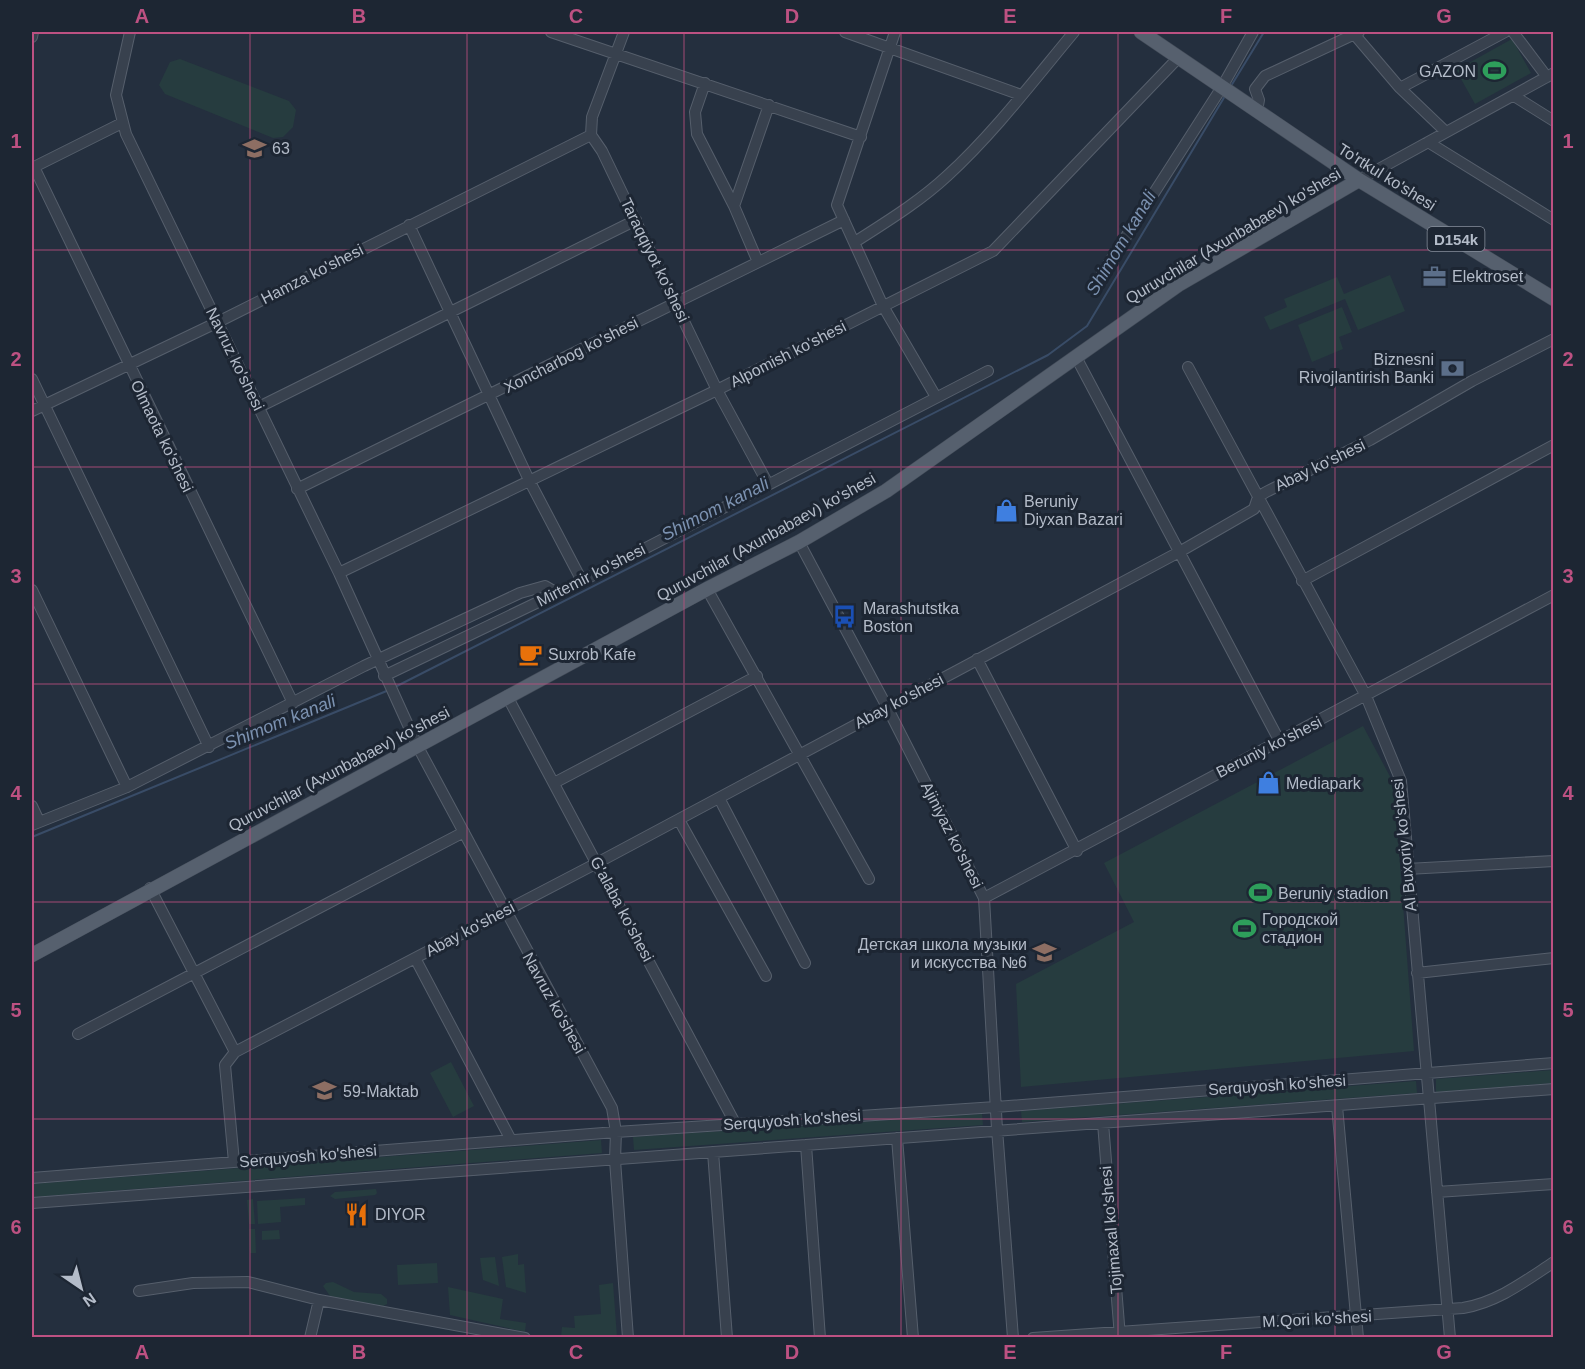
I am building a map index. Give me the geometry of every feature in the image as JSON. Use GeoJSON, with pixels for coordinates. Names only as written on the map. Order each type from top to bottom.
{"type":"FeatureCollection","features":[{"type":"Feature","properties":{"kind":"main road","name":"To'rtkul ko'shesi"},"geometry":{"type":"LineString","coordinates":[[1141,32],[1359,180],[1554,299]]}},
{"type":"Feature","properties":{"kind":"main road","name":"Quruvchilar (Axunbabaev) ko'shesi"},"geometry":{"type":"LineString","coordinates":[[32,955],[150,888],[418,747],[507,696],[706,589],[799,542],[886,492],[1178,285],[1359,180]]}},
{"type":"Feature","properties":{"kind":"street"},"geometry":{"type":"LineString","coordinates":[[32,38],[33,32]]}},
{"type":"Feature","properties":{"kind":"street","name":"Navruz ko'shesi"},"geometry":{"type":"LineString","coordinates":[[130,32],[116,95],[122,123],[339,573],[418,747],[612,1108],[616,1132],[615,1160],[628,1338]]}},
{"type":"Feature","properties":{"kind":"street"},"geometry":{"type":"LineString","coordinates":[[550,32],[617,52],[861,137]]}},
{"type":"Feature","properties":{"kind":"street"},"geometry":{"type":"LineString","coordinates":[[591,135],[592,117],[624,32]]}},
{"type":"Feature","properties":{"kind":"street"},"geometry":{"type":"LineString","coordinates":[[845,32],[1021,95]]}},
{"type":"Feature","properties":{"kind":"street"},"geometry":{"type":"LineString","coordinates":[[895,32],[837,205],[883,306],[936,397]]}},
{"type":"Feature","properties":{"kind":"street"},"geometry":{"type":"LineString","coordinates":[[855,242],[949,175],[1074,32]]}},
{"type":"Feature","properties":{"kind":"street"},"geometry":{"type":"LineString","coordinates":[[1102,274],[1228,91],[1253,32]]}},
{"type":"Feature","properties":{"kind":"street"},"geometry":{"type":"LineString","coordinates":[[1400,88],[1505,32]]}},
{"type":"Feature","properties":{"kind":"street"},"geometry":{"type":"LineString","coordinates":[[1513,32],[1550,75]]}},
{"type":"Feature","properties":{"kind":"street"},"geometry":{"type":"LineString","coordinates":[[1257,111],[1259,100],[1256,88],[1265,76],[1357,33],[1400,88],[1446,132]]}},
{"type":"Feature","properties":{"kind":"street","name":"Alpomish ko'shesi"},"geometry":{"type":"LineString","coordinates":[[339,573],[717,390],[993,250],[1179,57]]}},
{"type":"Feature","properties":{"kind":"street","name":"Quruvchilar (Axunbabaev) ko'shesi"},"geometry":{"type":"LineString","coordinates":[[1359,180],[1550,75]]}},
{"type":"Feature","properties":{"kind":"street"},"geometry":{"type":"LineString","coordinates":[[705,83],[695,112],[697,134],[734,206],[758,262]]}},
{"type":"Feature","properties":{"kind":"street"},"geometry":{"type":"LineString","coordinates":[[1514,96],[1554,121]]}},
{"type":"Feature","properties":{"kind":"street"},"geometry":{"type":"LineString","coordinates":[[734,206],[769,105]]}},
{"type":"Feature","properties":{"kind":"street"},"geometry":{"type":"LineString","coordinates":[[33,168],[122,123]]}},
{"type":"Feature","properties":{"kind":"street","name":"Taraqqiyot ko'shesi"},"geometry":{"type":"LineString","coordinates":[[591,135],[602,151],[717,390],[768,484]]}},
{"type":"Feature","properties":{"kind":"street","name":"Hamza ko'shesi"},"geometry":{"type":"LineString","coordinates":[[32,411],[218,322],[591,135]]}},
{"type":"Feature","properties":{"kind":"street"},"geometry":{"type":"LineString","coordinates":[[1428,142],[1554,220]]}},
{"type":"Feature","properties":{"kind":"street","name":"Olmaota ko'shesi"},"geometry":{"type":"LineString","coordinates":[[33,168],[293,703]]}},
{"type":"Feature","properties":{"kind":"street"},"geometry":{"type":"LineString","coordinates":[[259,406],[636,220]]}},
{"type":"Feature","properties":{"kind":"street","name":"Xoncharbog ko'shesi"},"geometry":{"type":"LineString","coordinates":[[297,489],[844,220]]}},
{"type":"Feature","properties":{"kind":"street"},"geometry":{"type":"LineString","coordinates":[[409,225],[489,396],[582,581]]}},
{"type":"Feature","properties":{"kind":"street","name":"Abay ko'shesi"},"geometry":{"type":"LineString","coordinates":[[236,1052],[679,820],[887,706],[1180,551],[1254,509],[1258,497],[1370,440],[1472,381],[1554,339]]}},
{"type":"Feature","properties":{"kind":"street"},"geometry":{"type":"LineString","coordinates":[[1076,357],[1280,742]]}},
{"type":"Feature","properties":{"kind":"street","name":"Al Buxoriy ko'shesi"},"geometry":{"type":"LineString","coordinates":[[1188,367],[1366,696],[1401,782],[1450,1338]]}},
{"type":"Feature","properties":{"kind":"street","name":"Mirtemir ko'shesi"},"geometry":{"type":"LineString","coordinates":[[385,678],[582,581],[988,371]]}},
{"type":"Feature","properties":{"kind":"street"},"geometry":{"type":"LineString","coordinates":[[32,379],[209,747]]}},
{"type":"Feature","properties":{"kind":"street"},"geometry":{"type":"LineString","coordinates":[[1302,581],[1554,445]]}},
{"type":"Feature","properties":{"kind":"street","name":"Ajiniyaz ko'shesi"},"geometry":{"type":"LineString","coordinates":[[799,542],[887,706],[984,898],[997,1129],[1013,1338]]}},
{"type":"Feature","properties":{"kind":"street"},"geometry":{"type":"LineString","coordinates":[[32,806],[35,823],[127,787],[377,660],[536,586],[544,586],[557,593]]}},
{"type":"Feature","properties":{"kind":"street"},"geometry":{"type":"LineString","coordinates":[[706,589],[801,754],[869,879]]}},
{"type":"Feature","properties":{"kind":"street"},"geometry":{"type":"LineString","coordinates":[[32,590],[127,787]]}},
{"type":"Feature","properties":{"kind":"street","name":"Beruniy ko'shesi"},"geometry":{"type":"LineString","coordinates":[[984,898],[1077,851],[1198,783],[1280,742],[1554,596]]}},
{"type":"Feature","properties":{"kind":"street"},"geometry":{"type":"LineString","coordinates":[[977,659],[1077,851]]}},
{"type":"Feature","properties":{"kind":"street"},"geometry":{"type":"LineString","coordinates":[[554,783],[757,676]]}},
{"type":"Feature","properties":{"kind":"street","name":"G'alaba ko'shesi"},"geometry":{"type":"LineString","coordinates":[[507,696],[735,1123]]}},
{"type":"Feature","properties":{"kind":"street"},"geometry":{"type":"LineString","coordinates":[[719,798],[805,963]]}},
{"type":"Feature","properties":{"kind":"street"},"geometry":{"type":"LineString","coordinates":[[679,820],[766,976]]}},
{"type":"Feature","properties":{"kind":"street"},"geometry":{"type":"LineString","coordinates":[[78,1034],[464,832]]}},
{"type":"Feature","properties":{"kind":"street"},"geometry":{"type":"LineString","coordinates":[[1407,869],[1554,861]]}},
{"type":"Feature","properties":{"kind":"street"},"geometry":{"type":"LineString","coordinates":[[150,888],[193,974],[236,1052],[225,1065],[234,1162]]}},
{"type":"Feature","properties":{"kind":"street"},"geometry":{"type":"LineString","coordinates":[[416,958],[511,1140]]}},
{"type":"Feature","properties":{"kind":"street"},"geometry":{"type":"LineString","coordinates":[[1417,973],[1554,958]]}},
{"type":"Feature","properties":{"kind":"street","name":"Serquyosh ko'shesi"},"geometry":{"type":"LineString","coordinates":[[32,1178],[735,1123],[996,1107],[1554,1063]]}},
{"type":"Feature","properties":{"kind":"street","name":"Serquyosh ko'shesi"},"geometry":{"type":"LineString","coordinates":[[32,1203],[1554,1089]]}},
{"type":"Feature","properties":{"kind":"street"},"geometry":{"type":"LineString","coordinates":[[1337,1106],[1358,1338]]}},
{"type":"Feature","properties":{"kind":"street","name":"Tojimaxal ko'shesi"},"geometry":{"type":"LineString","coordinates":[[1103,1123],[1120,1335]]}},
{"type":"Feature","properties":{"kind":"street"},"geometry":{"type":"LineString","coordinates":[[897,1138],[913,1338]]}},
{"type":"Feature","properties":{"kind":"street"},"geometry":{"type":"LineString","coordinates":[[806,1145],[820,1338]]}},
{"type":"Feature","properties":{"kind":"street"},"geometry":{"type":"LineString","coordinates":[[713,1152],[727,1338]]}},
{"type":"Feature","properties":{"kind":"street"},"geometry":{"type":"LineString","coordinates":[[1437,1192],[1554,1184]]}},
{"type":"Feature","properties":{"kind":"street","name":"M.Qori ko'shesi"},"geometry":{"type":"LineString","coordinates":[[1033,1338],[1120,1335],[1446,1310],[1481,1305],[1503,1295],[1554,1262]]}},
{"type":"Feature","properties":{"kind":"street"},"geometry":{"type":"LineString","coordinates":[[139,1291],[193,1283],[248,1282],[319,1300],[525,1338]]}},
{"type":"Feature","properties":{"kind":"street"},"geometry":{"type":"LineString","coordinates":[[310,1338],[319,1300]]}},
{"type":"Feature","properties":{"kind":"green space","name":"GAZON"},"geometry":{"type":"Polygon","coordinates":[[[1512,39],[1531,73],[1475,104],[1456,70],[1512,39]]]}},
{"type":"Feature","properties":{"kind":"green space"},"geometry":{"type":"Polygon","coordinates":[[[180,59],[289,101],[296,110],[293,127],[283,137],[273,138],[165,94],[159,85],[170,62],[180,59]]]}},
{"type":"Feature","properties":{"kind":"green space"},"geometry":{"type":"Polygon","coordinates":[[[1390,275],[1405,311],[1358,330],[1345,299],[1270,330],[1264,317],[1287,307],[1284,299],[1337,277],[1344,294],[1390,275]]]}},
{"type":"Feature","properties":{"kind":"green space"},"geometry":{"type":"Polygon","coordinates":[[[1342,307],[1352,332],[1339,337],[1343,349],[1312,362],[1298,325],[1342,307]]]}},
{"type":"Feature","properties":{"kind":"green space","name":"Beruniy stadion"},"geometry":{"type":"Polygon","coordinates":[[[1363,726],[1394,784],[1414,1051],[1021,1087],[1016,984],[1134,922],[1104,863],[1363,726]]]}},
{"type":"Feature","properties":{"kind":"green space"},"geometry":{"type":"Polygon","coordinates":[[[451,1062],[474,1106],[453,1117],[430,1073],[451,1062]]]}},
{"type":"Feature","properties":{"kind":"green space"},"geometry":{"type":"Polygon","coordinates":[[[1553,1070],[1553,1083],[1436,1092],[1436,1079],[1553,1070]]]}},
{"type":"Feature","properties":{"kind":"green space"},"geometry":{"type":"Polygon","coordinates":[[[1416,1081],[1417,1093],[1022,1122],[1021,1111],[1416,1081]]]}},
{"type":"Feature","properties":{"kind":"green space"},"geometry":{"type":"Polygon","coordinates":[[[982,1114],[983,1125],[634,1150],[633,1137],[982,1114]]]}},
{"type":"Feature","properties":{"kind":"green space"},"geometry":{"type":"Polygon","coordinates":[[[601,1140],[602,1153],[32,1197],[32,1184],[601,1140]]]}},
{"type":"Feature","properties":{"kind":"green space"},"geometry":{"type":"Polygon","coordinates":[[[376,1189],[375,1195],[335,1199],[330,1196],[335,1192],[376,1189]]]}},
{"type":"Feature","properties":{"kind":"green space"},"geometry":{"type":"Polygon","coordinates":[[[305,1198],[305,1205],[280,1207],[281,1222],[258,1224],[257,1201],[305,1198]]]}},
{"type":"Feature","properties":{"kind":"green space"},"geometry":{"type":"Polygon","coordinates":[[[253,1199],[255,1224],[249,1224],[247,1200],[253,1199]]]}},
{"type":"Feature","properties":{"kind":"green space"},"geometry":{"type":"Polygon","coordinates":[[[249,1229],[255,1229],[256,1253],[250,1253],[249,1229]]]}},
{"type":"Feature","properties":{"kind":"green space"},"geometry":{"type":"Polygon","coordinates":[[[279,1230],[280,1239],[262,1240],[262,1231],[279,1230]]]}},
{"type":"Feature","properties":{"kind":"green space"},"geometry":{"type":"Polygon","coordinates":[[[518,1254],[518,1265],[524,1264],[526,1293],[506,1287],[502,1257],[518,1254]]]}},
{"type":"Feature","properties":{"kind":"green space"},"geometry":{"type":"Polygon","coordinates":[[[495,1257],[499,1286],[483,1280],[480,1258],[495,1257]]]}},
{"type":"Feature","properties":{"kind":"green space"},"geometry":{"type":"Polygon","coordinates":[[[437,1263],[438,1283],[398,1285],[397,1265],[437,1263]]]}},
{"type":"Feature","properties":{"kind":"green space"},"geometry":{"type":"Polygon","coordinates":[[[333,1282],[354,1292],[381,1294],[387,1299],[387,1304],[383,1306],[330,1296],[323,1286],[333,1282]]]}},
{"type":"Feature","properties":{"kind":"green space"},"geometry":{"type":"Polygon","coordinates":[[[613,1283],[617,1337],[561,1337],[562,1327],[575,1328],[574,1316],[601,1314],[599,1285],[613,1283]]]}},
{"type":"Feature","properties":{"kind":"green space"},"geometry":{"type":"Polygon","coordinates":[[[448,1287],[503,1299],[500,1319],[526,1323],[525,1332],[450,1315],[448,1287]]]}},
{"type":"Feature","properties":{"kind":"waterway","name":"Shimom kanali"},"geometry":{"type":"LineString","coordinates":[[1231,86],[1264,32]]}},
{"type":"Feature","properties":{"kind":"waterway","name":"Shimom kanali"},"geometry":{"type":"LineString","coordinates":[[395,687],[1048,355],[1087,326],[1225,96]]}},
{"type":"Feature","properties":{"kind":"waterway","name":"Shimom kanali"},"geometry":{"type":"LineString","coordinates":[[32,837],[389,690]]}},
{"type":"Feature","properties":{"kind":"place","name":"GAZON"},"geometry":{"type":"Point","coordinates":[1494,71]}},
{"type":"Feature","properties":{"kind":"place","name":"63"},"geometry":{"type":"Point","coordinates":[254,148]}},
{"type":"Feature","properties":{"kind":"place","name":"Elektroset"},"geometry":{"type":"Point","coordinates":[1434,276]}},
{"type":"Feature","properties":{"kind":"place","name":"Biznesni Rivojlantirish Banki"},"geometry":{"type":"Point","coordinates":[1452,368]}},
{"type":"Feature","properties":{"kind":"place","name":"Beruniy Diyxan Bazari"},"geometry":{"type":"Point","coordinates":[1006,510]}},
{"type":"Feature","properties":{"kind":"place","name":"Marashutstka Boston"},"geometry":{"type":"Point","coordinates":[845,617]}},
{"type":"Feature","properties":{"kind":"place","name":"Suxrob Kafe"},"geometry":{"type":"Point","coordinates":[530,654]}},
{"type":"Feature","properties":{"kind":"place","name":"Mediapark"},"geometry":{"type":"Point","coordinates":[1268,783]}},
{"type":"Feature","properties":{"kind":"place","name":"Beruniy stadion"},"geometry":{"type":"Point","coordinates":[1260,893]}},
{"type":"Feature","properties":{"kind":"place","name":"Городской стадион"},"geometry":{"type":"Point","coordinates":[1244,928]}},
{"type":"Feature","properties":{"kind":"place","name":"Детская школа музыки и искусства №6"},"geometry":{"type":"Point","coordinates":[1045,953]}},
{"type":"Feature","properties":{"kind":"place","name":"59-Maktab"},"geometry":{"type":"Point","coordinates":[325,1091]}},
{"type":"Feature","properties":{"kind":"place","name":"DIYOR"},"geometry":{"type":"Point","coordinates":[357,1214]}}]}
